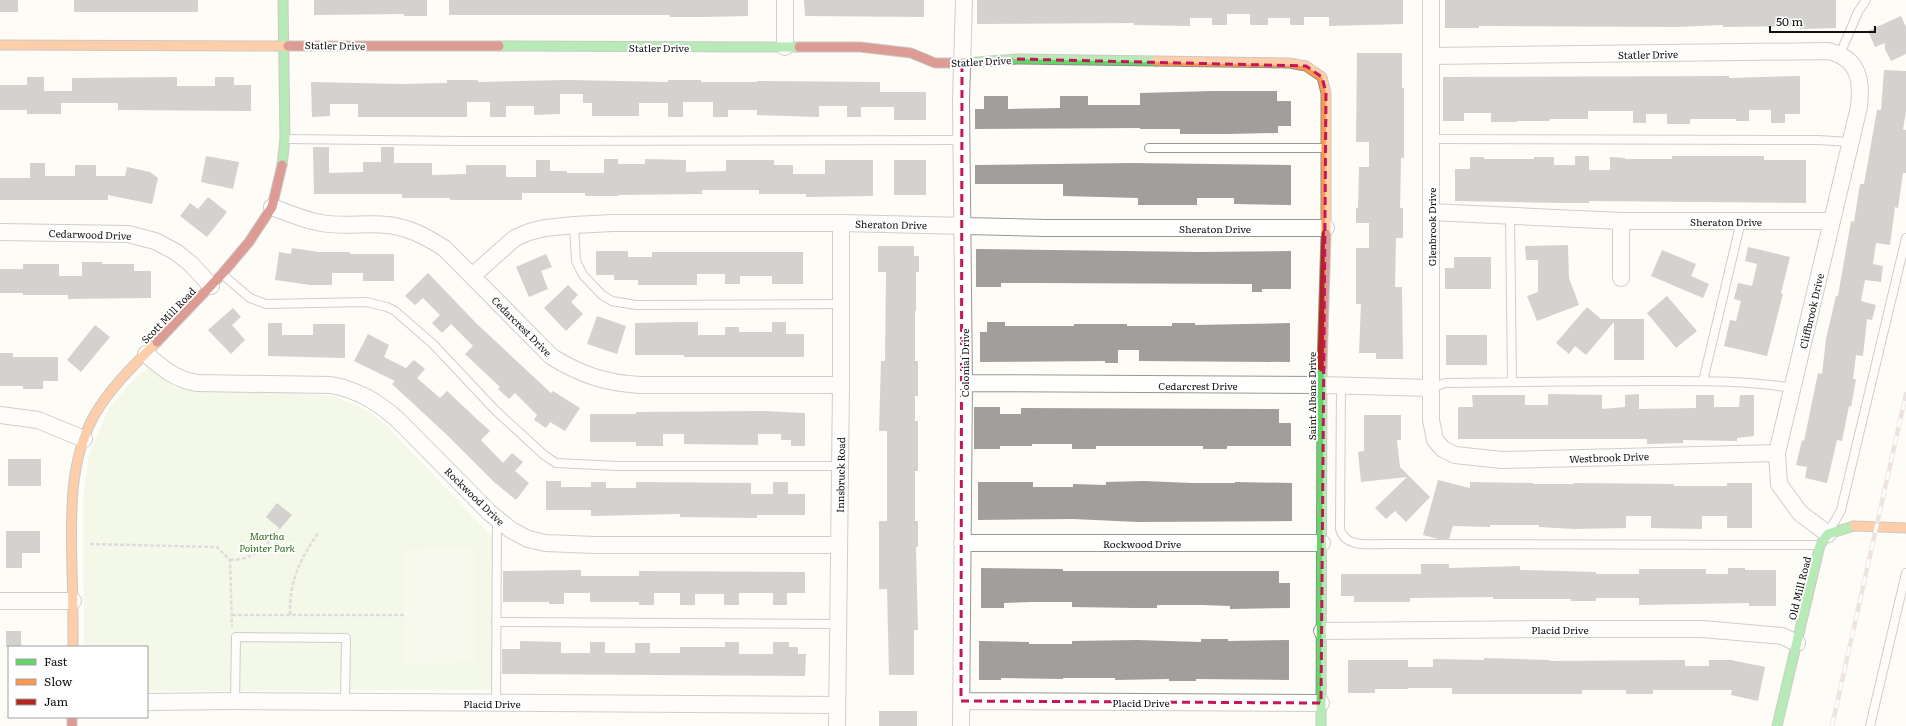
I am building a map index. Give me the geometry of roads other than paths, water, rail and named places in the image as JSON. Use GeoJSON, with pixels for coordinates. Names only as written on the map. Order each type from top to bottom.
{"type":"FeatureCollection","features":[{"type":"Feature","properties":{"kind":"street","name":"Scott Mill Road"},"geometry":{"type":"LineString","coordinates":[[73,646],[72,498],[76,466],[91,420],[105,398],[216,280],[249,242],[272,207],[281,174],[285,138],[283,0]]}},
{"type":"Feature","properties":{"kind":"street"},"geometry":{"type":"LineString","coordinates":[[785,0],[785,47]]}},
{"type":"Feature","properties":{"kind":"street","name":"Colonial Drive"},"geometry":{"type":"LineString","coordinates":[[961,726],[960,701],[964,383],[962,63],[964,0]]}},
{"type":"Feature","properties":{"kind":"street","name":"Glenbrook Drive"},"geometry":{"type":"LineString","coordinates":[[1431,0],[1431,420],[1434,440],[1443,449]]}},
{"type":"Feature","properties":{"kind":"street","name":"Statler Drive"},"geometry":{"type":"LineString","coordinates":[[0,45],[860,47],[912,54],[935,63],[962,63],[1017,59],[1289,63],[1306,66],[1314,71]]}},
{"type":"Feature","properties":{"kind":"street","name":"Statler Drive"},"geometry":{"type":"LineString","coordinates":[[1431,56],[1828,51],[1840,54]]}},
{"type":"Feature","properties":{"kind":"street","name":"Cliffbrook Drive"},"geometry":{"type":"LineString","coordinates":[[1824,540],[1800,513],[1779,484],[1777,453],[1859,107],[1861,91],[1857,70],[1840,54]]}},
{"type":"Feature","properties":{"kind":"street","name":"Saint Albans Drive"},"geometry":{"type":"LineString","coordinates":[[1314,71],[1322,77],[1326,93],[1326,228],[1322,386],[1321,726]]}},
{"type":"Feature","properties":{"kind":"street","name":"Cedarcrest Drive"},"geometry":{"type":"LineString","coordinates":[[272,207],[299,218],[322,224],[402,228],[423,236],[444,248],[552,357],[572,369],[615,383],[640,386],[841,386]]}},
{"type":"Feature","properties":{"kind":"street","name":"Sheraton Drive"},"geometry":{"type":"LineString","coordinates":[[1431,212],[1621,221],[1832,221]]}},
{"type":"Feature","properties":{"kind":"street"},"geometry":{"type":"LineString","coordinates":[[1621,221],[1621,278]]}},
{"type":"Feature","properties":{"kind":"street","name":"Sheraton Drive"},"geometry":{"type":"LineString","coordinates":[[472,276],[515,238],[528,232],[545,228],[574,225],[613,223],[841,223],[1045,228],[1326,228]]}},
{"type":"Feature","properties":{"kind":"street","name":"Innsbruck Road"},"geometry":{"type":"LineString","coordinates":[[837,726],[841,386],[841,223]]}},
{"type":"Feature","properties":{"kind":"street","name":"Cedarwood Drive"},"geometry":{"type":"LineString","coordinates":[[0,232],[128,234],[155,242],[176,252],[191,264],[216,280]]}},
{"type":"Feature","properties":{"kind":"street","name":"Rockwood Drive"},"geometry":{"type":"LineString","coordinates":[[146,354],[170,374],[187,382],[331,386],[347,388],[362,395],[382,406],[398,420],[497,519],[511,530],[528,539],[545,543],[595,545],[838,545]]}},
{"type":"Feature","properties":{"kind":"street","name":"Cedarcrest Drive"},"geometry":{"type":"LineString","coordinates":[[964,383],[1431,388]]}},
{"type":"Feature","properties":{"kind":"street"},"geometry":{"type":"LineString","coordinates":[[0,415],[38,420],[84,439]]}},
{"type":"Feature","properties":{"kind":"street","name":"Westbrook Drive"},"geometry":{"type":"LineString","coordinates":[[1443,449],[1455,456],[1502,460],[1777,453]]}},
{"type":"Feature","properties":{"kind":"street"},"geometry":{"type":"LineString","coordinates":[[1824,540],[1853,526],[1906,528]]}},
{"type":"Feature","properties":{"kind":"street","name":"Old Mill Road"},"geometry":{"type":"LineString","coordinates":[[1777,726],[1824,540]]}},
{"type":"Feature","properties":{"kind":"street","name":"Rockwood Drive"},"geometry":{"type":"LineString","coordinates":[[962,543],[1322,543]]}},
{"type":"Feature","properties":{"kind":"street"},"geometry":{"type":"LineString","coordinates":[[0,601],[73,601]]}},
{"type":"Feature","properties":{"kind":"street","name":"Placid Drive"},"geometry":{"type":"LineString","coordinates":[[1322,632],[1702,629],[1782,636],[1797,643]]}},
{"type":"Feature","properties":{"kind":"street","name":"Placid Drive"},"geometry":{"type":"LineString","coordinates":[[148,702],[235,701],[837,705]]}},
{"type":"Feature","properties":{"kind":"street","name":"Placid Drive"},"geometry":{"type":"LineString","coordinates":[[960,701],[1321,703]]}},
{"type":"Feature","properties":{"kind":"lane"},"geometry":{"type":"LineString","coordinates":[[1840,54],[1858,12],[1866,0]]}},
{"type":"Feature","properties":{"kind":"lane"},"geometry":{"type":"LineString","coordinates":[[285,138],[462,141],[962,140]]}},
{"type":"Feature","properties":{"kind":"lane"},"geometry":{"type":"LineString","coordinates":[[1431,140],[1818,140],[1850,142]]}},
{"type":"Feature","properties":{"kind":"lane"},"geometry":{"type":"LineString","coordinates":[[1149,148],[1326,148]]}},
{"type":"Feature","properties":{"kind":"lane"},"geometry":{"type":"LineString","coordinates":[[1510,216],[1512,382]]}},
{"type":"Feature","properties":{"kind":"lane"},"geometry":{"type":"LineString","coordinates":[[1703,381],[1741,221]]}},
{"type":"Feature","properties":{"kind":"lane"},"geometry":{"type":"LineString","coordinates":[[574,225],[575,253],[578,268],[593,285],[612,301],[636,305],[841,304]]}},
{"type":"Feature","properties":{"kind":"lane"},"geometry":{"type":"LineString","coordinates":[[1341,386],[1340,529],[1342,536],[1349,542],[1385,544],[1824,540],[1841,510],[1906,238]]}},
{"type":"Feature","properties":{"kind":"lane"},"geometry":{"type":"LineString","coordinates":[[216,280],[250,298],[266,304],[366,302],[387,307],[395,311],[433,344],[495,410],[544,455],[556,463],[618,466],[840,466]]}},
{"type":"Feature","properties":{"kind":"lane"},"geometry":{"type":"LineString","coordinates":[[1431,388],[1445,383],[1703,381],[1767,384],[1792,388]]}},
{"type":"Feature","properties":{"kind":"lane"},"geometry":{"type":"LineString","coordinates":[[496,703],[497,519]]}},
{"type":"Feature","properties":{"kind":"lane"},"geometry":{"type":"LineString","coordinates":[[1870,726],[1906,573]]}},
{"type":"Feature","properties":{"kind":"lane"},"geometry":{"type":"LineString","coordinates":[[496,622],[838,624]]}},
{"type":"Feature","properties":{"kind":"lane"},"geometry":{"type":"LineString","coordinates":[[235,701],[236,637],[346,638],[345,702]]}},
{"type":"Feature","properties":{"kind":"railway"},"geometry":{"type":"LineString","coordinates":[[1832,726],[1906,394]]}},
{"type":"Feature","properties":{"kind":"park label","name":"Martha Pointer Park"},"geometry":{"type":"Point","coordinates":[267,540]}}]}
